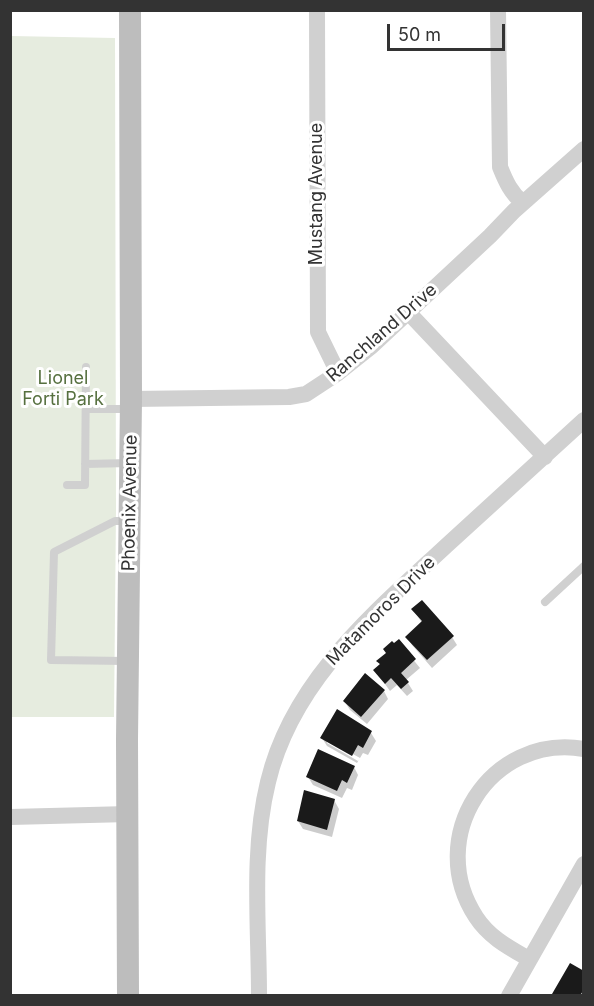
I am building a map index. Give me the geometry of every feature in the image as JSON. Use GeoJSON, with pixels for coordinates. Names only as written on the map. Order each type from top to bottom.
{"type":"FeatureCollection","features":[{"type":"Feature","properties":{"kind":"street","name":"Phoenix Avenue"},"geometry":{"type":"LineString","coordinates":[[128,996],[130,10]]}},
{"type":"Feature","properties":{"kind":"street","name":"Mustang Avenue"},"geometry":{"type":"LineString","coordinates":[[317,10],[318,332],[338,373]]}},
{"type":"Feature","properties":{"kind":"street"},"geometry":{"type":"LineString","coordinates":[[498,10],[500,167],[506,183],[523,203]]}},
{"type":"Feature","properties":{"kind":"street","name":"Ranchland Drive"},"geometry":{"type":"LineString","coordinates":[[131,404],[302,395],[338,373],[408,312],[523,203],[584,149]]}},
{"type":"Feature","properties":{"kind":"street"},"geometry":{"type":"LineString","coordinates":[[408,312],[544,457]]}},
{"type":"Feature","properties":{"kind":"street","name":"Matamoros Drive"},"geometry":{"type":"LineString","coordinates":[[259,996],[258,845],[261,815],[277,753],[299,705],[318,675],[337,652],[406,584],[584,420]]}},
{"type":"Feature","properties":{"kind":"street"},"geometry":{"type":"LineString","coordinates":[[529,959],[490,934],[467,903],[458,866],[460,831],[468,808],[477,793],[505,766],[536,751],[554,748],[584,749]]}},
{"type":"Feature","properties":{"kind":"street"},"geometry":{"type":"LineString","coordinates":[[10,817],[129,814]]}},
{"type":"Feature","properties":{"kind":"street"},"geometry":{"type":"LineString","coordinates":[[509,996],[584,864]]}},
{"type":"Feature","properties":{"kind":"lane"},"geometry":{"type":"LineString","coordinates":[[67,485],[85,485],[86,367]]}},
{"type":"Feature","properties":{"kind":"lane"},"geometry":{"type":"LineString","coordinates":[[86,409],[131,404]]}},
{"type":"Feature","properties":{"kind":"lane"},"geometry":{"type":"LineString","coordinates":[[85,464],[130,463]]}},
{"type":"Feature","properties":{"kind":"lane"},"geometry":{"type":"LineString","coordinates":[[128,661],[51,660],[54,552],[115,521],[129,521]]}},
{"type":"Feature","properties":{"kind":"lane"},"geometry":{"type":"LineString","coordinates":[[545,602],[584,566]]}},
{"type":"Feature","properties":{"kind":"green space","name":"Lionel Forti Park"},"geometry":{"type":"Polygon","coordinates":[[[11,36],[115,38],[114,717],[11,717],[11,36]]]}},
{"type":"Feature","properties":{"kind":"building"},"geometry":{"type":"Polygon","coordinates":[[[422,600],[454,636],[427,660],[405,637],[422,621],[411,609],[422,600]]]}},
{"type":"Feature","properties":{"kind":"building"},"geometry":{"type":"Polygon","coordinates":[[[399,639],[416,659],[401,673],[409,682],[401,689],[391,678],[385,684],[373,670],[380,664],[376,661],[386,653],[383,649],[392,641],[394,643],[399,639]]]}},
{"type":"Feature","properties":{"kind":"building"},"geometry":{"type":"Polygon","coordinates":[[[365,673],[385,690],[361,717],[343,701],[365,673]]]}},
{"type":"Feature","properties":{"kind":"building"},"geometry":{"type":"Polygon","coordinates":[[[337,709],[372,731],[363,748],[358,745],[352,756],[320,738],[337,709]]]}},
{"type":"Feature","properties":{"kind":"building"},"geometry":{"type":"Polygon","coordinates":[[[318,749],[355,766],[347,783],[342,780],[337,791],[306,777],[318,749]]]}},
{"type":"Feature","properties":{"kind":"building"},"geometry":{"type":"Polygon","coordinates":[[[304,790],[335,799],[327,830],[297,821],[304,790]]]}},
{"type":"Feature","properties":{"kind":"building"},"geometry":{"type":"Polygon","coordinates":[[[570,963],[584,971],[584,989],[580,996],[554,996],[552,994],[570,963]]]}}]}
